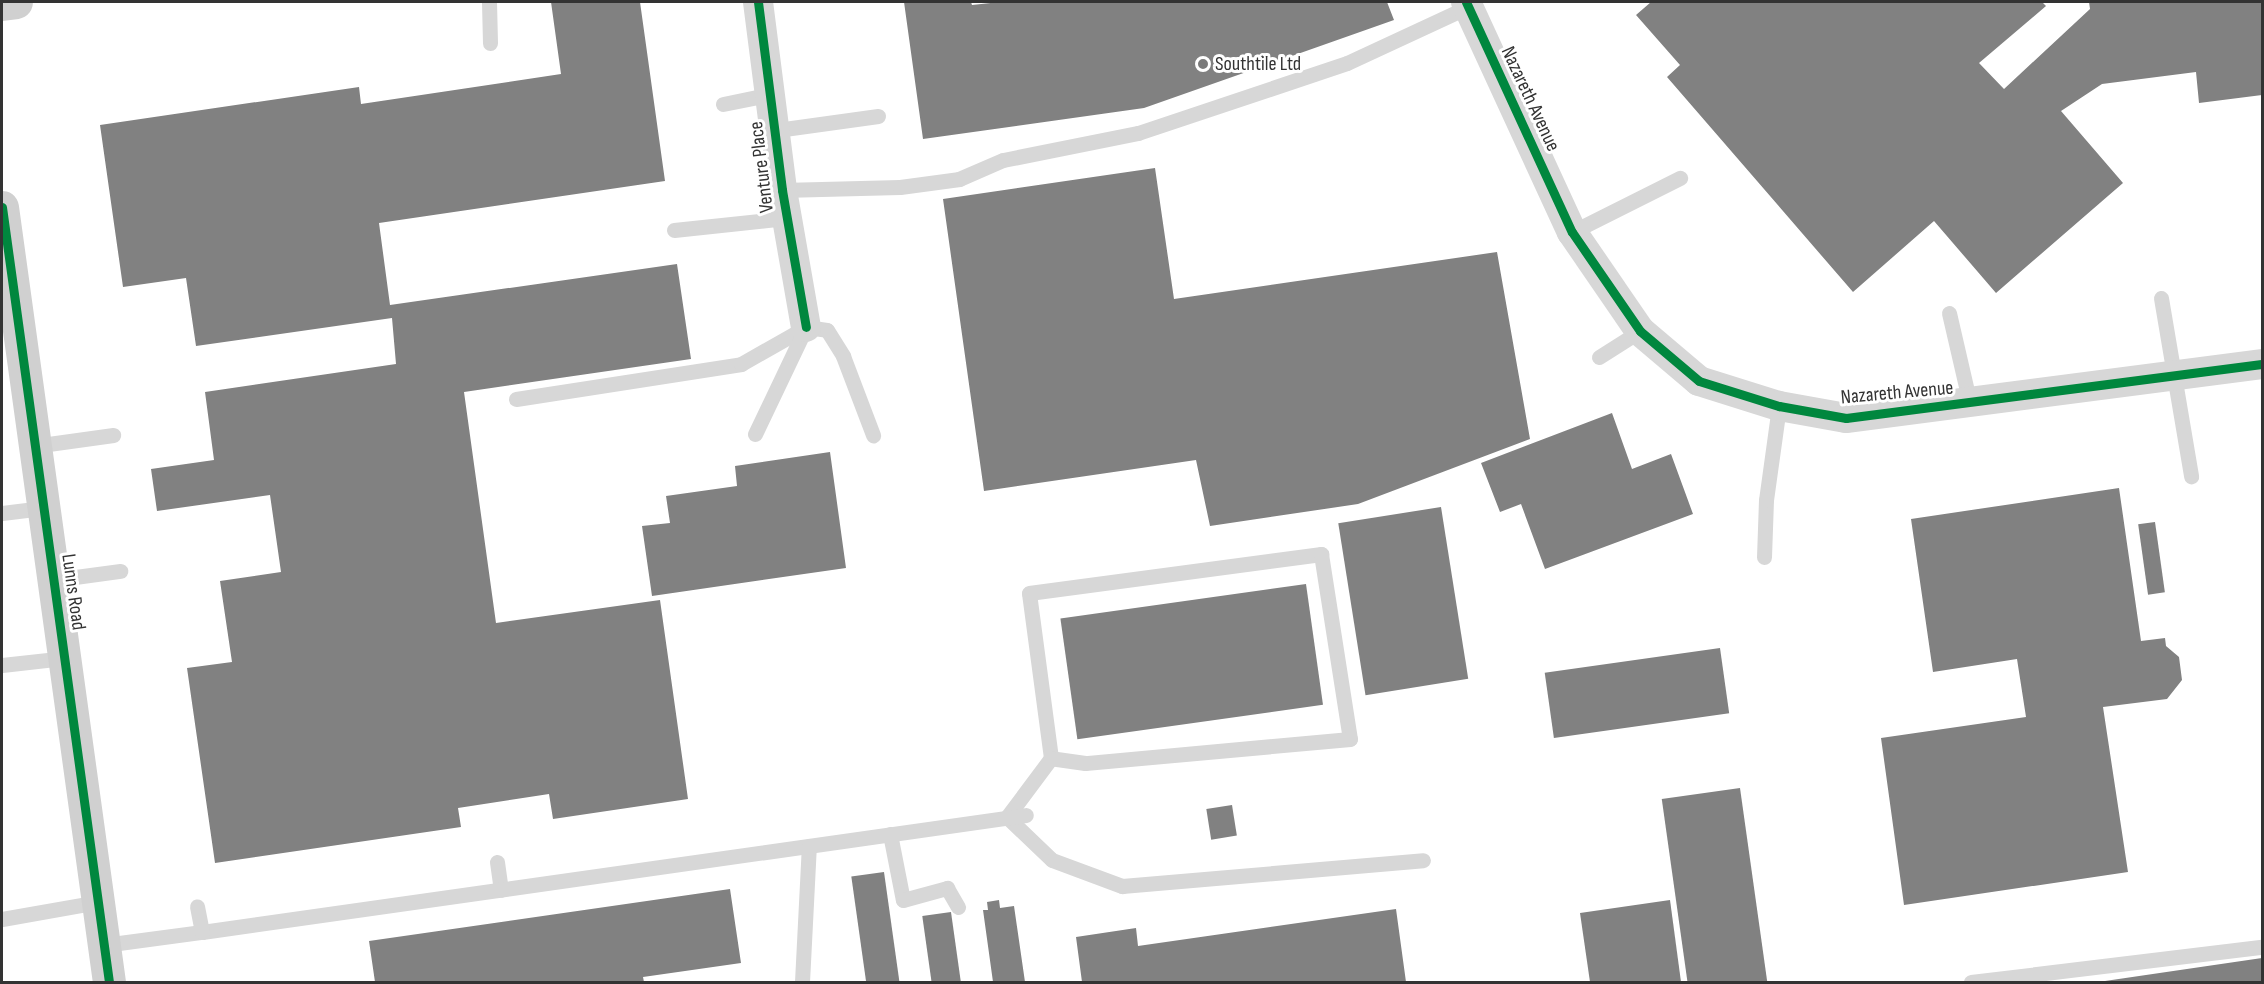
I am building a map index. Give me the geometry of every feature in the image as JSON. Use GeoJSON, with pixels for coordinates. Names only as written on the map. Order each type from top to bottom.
{"type":"FeatureCollection","features":[{"type":"Feature","properties":{"kind":"street"},"geometry":{"type":"LineString","coordinates":[[2,4],[16,2]]}},
{"type":"Feature","properties":{"kind":"street","name":"Venture Place"},"geometry":{"type":"LineString","coordinates":[[758,2],[777,130],[784,204],[806,327]]}},
{"type":"Feature","properties":{"kind":"street","name":"Nazareth Avenue"},"geometry":{"type":"LineString","coordinates":[[1471,4],[1572,232],[1640,331],[1699,381],[1779,406],[1846,418],[1970,404],[2262,364]]}},
{"type":"Feature","properties":{"kind":"street","name":"Lunns Road"},"geometry":{"type":"LineString","coordinates":[[2,207],[109,982]]}},
{"type":"Feature","properties":{"kind":"lane"},"geometry":{"type":"LineString","coordinates":[[489,2],[490,43]]}},
{"type":"Feature","properties":{"kind":"lane"},"geometry":{"type":"LineString","coordinates":[[674,230],[784,204],[960,179],[1003,160],[1138,133],[1347,63],[1471,4]]}},
{"type":"Feature","properties":{"kind":"lane"},"geometry":{"type":"LineString","coordinates":[[723,104],[772,94]]}},
{"type":"Feature","properties":{"kind":"lane"},"geometry":{"type":"LineString","coordinates":[[777,130],[878,116]]}},
{"type":"Feature","properties":{"kind":"lane"},"geometry":{"type":"LineString","coordinates":[[1572,232],[1680,178]]}},
{"type":"Feature","properties":{"kind":"lane"},"geometry":{"type":"LineString","coordinates":[[2162,298],[2191,476]]}},
{"type":"Feature","properties":{"kind":"lane"},"geometry":{"type":"LineString","coordinates":[[1949,314],[1970,404]]}},
{"type":"Feature","properties":{"kind":"lane"},"geometry":{"type":"LineString","coordinates":[[754,434],[806,327]]}},
{"type":"Feature","properties":{"kind":"lane"},"geometry":{"type":"LineString","coordinates":[[516,399],[741,364],[806,327],[827,330],[843,356],[873,435]]}},
{"type":"Feature","properties":{"kind":"lane"},"geometry":{"type":"LineString","coordinates":[[1599,357],[1640,331]]}},
{"type":"Feature","properties":{"kind":"lane"},"geometry":{"type":"LineString","coordinates":[[1764,557],[1766,500],[1779,406]]}},
{"type":"Feature","properties":{"kind":"lane"},"geometry":{"type":"LineString","coordinates":[[34,446],[113,435]]}},
{"type":"Feature","properties":{"kind":"lane"},"geometry":{"type":"LineString","coordinates":[[2,513],[43,508]]}},
{"type":"Feature","properties":{"kind":"lane"},"geometry":{"type":"LineString","coordinates":[[1007,817],[1051,758],[1029,593],[1321,554],[1350,739],[1085,763],[1051,758]]}},
{"type":"Feature","properties":{"kind":"lane"},"geometry":{"type":"LineString","coordinates":[[53,580],[120,571]]}},
{"type":"Feature","properties":{"kind":"lane"},"geometry":{"type":"LineString","coordinates":[[2,664],[64,658]]}},
{"type":"Feature","properties":{"kind":"lane"},"geometry":{"type":"LineString","coordinates":[[104,945],[1026,815]]}},
{"type":"Feature","properties":{"kind":"lane"},"geometry":{"type":"LineString","coordinates":[[1007,817],[1053,860],[1122,886],[1423,860]]}},
{"type":"Feature","properties":{"kind":"lane"},"geometry":{"type":"LineString","coordinates":[[890,834],[903,900],[946,888],[953,893],[958,907]]}},
{"type":"Feature","properties":{"kind":"lane"},"geometry":{"type":"LineString","coordinates":[[802,982],[809,846]]}},
{"type":"Feature","properties":{"kind":"lane"},"geometry":{"type":"LineString","coordinates":[[497,862],[501,890]]}},
{"type":"Feature","properties":{"kind":"lane"},"geometry":{"type":"LineString","coordinates":[[2,919],[98,902]]}},
{"type":"Feature","properties":{"kind":"lane"},"geometry":{"type":"LineString","coordinates":[[197,906],[202,932]]}},
{"type":"Feature","properties":{"kind":"lane"},"geometry":{"type":"LineString","coordinates":[[1971,982],[2262,947]]}},
{"type":"Feature","properties":{"kind":"building"},"geometry":{"type":"Polygon","coordinates":[[[551,2],[640,2],[665,181],[379,223],[390,305],[677,264],[691,359],[464,392],[496,623],[660,600],[688,799],[553,819],[549,794],[458,808],[461,827],[215,863],[187,668],[232,662],[220,581],[281,572],[270,495],[157,511],[151,469],[214,460],[205,392],[396,364],[392,318],[196,346],[186,278],[123,287],[100,125],[359,87],[361,104],[561,74],[551,2]]]}},
{"type":"Feature","properties":{"kind":"building"},"geometry":{"type":"Polygon","coordinates":[[[904,2],[971,2],[972,5],[1000,2],[1387,2],[1394,20],[1144,108],[923,139],[904,2]]]}},
{"type":"Feature","properties":{"kind":"building"},"geometry":{"type":"Polygon","coordinates":[[[1651,2],[2042,2],[2046,6],[1979,63],[2004,89],[2090,9],[2089,2],[2262,2],[2262,95],[2199,103],[2196,72],[2102,84],[2061,111],[2123,183],[1996,293],[1934,221],[1853,292],[1667,77],[1680,65],[1636,15],[1651,2]]]}},
{"type":"Feature","properties":{"kind":"building"},"geometry":{"type":"Polygon","coordinates":[[[1155,168],[1174,299],[1497,252],[1530,439],[1358,504],[1210,526],[1196,460],[984,491],[943,199],[1155,168]]]}},
{"type":"Feature","properties":{"kind":"building"},"geometry":{"type":"Polygon","coordinates":[[[1612,413],[1632,469],[1671,454],[1693,514],[1545,569],[1521,504],[1500,512],[1481,463],[1612,413]]]}},
{"type":"Feature","properties":{"kind":"building"},"geometry":{"type":"Polygon","coordinates":[[[830,452],[846,568],[652,596],[642,526],[670,523],[666,496],[737,486],[735,466],[830,452]]]}},
{"type":"Feature","properties":{"kind":"building"},"geometry":{"type":"Polygon","coordinates":[[[2119,488],[2141,641],[2165,638],[2166,646],[2179,657],[2182,680],[2167,699],[2103,707],[2128,872],[1904,905],[1881,738],[2026,717],[2017,659],[1933,672],[1911,519],[2119,488]]]}},
{"type":"Feature","properties":{"kind":"building"},"geometry":{"type":"Polygon","coordinates":[[[1441,507],[1468,679],[1366,695],[1338,523],[1441,507]]]}},
{"type":"Feature","properties":{"kind":"building"},"geometry":{"type":"Polygon","coordinates":[[[2155,522],[2165,592],[2148,595],[2138,524],[2155,522]]]}},
{"type":"Feature","properties":{"kind":"building"},"geometry":{"type":"Polygon","coordinates":[[[1306,584],[1323,705],[1077,739],[1060,619],[1306,584]]]}},
{"type":"Feature","properties":{"kind":"building"},"geometry":{"type":"Polygon","coordinates":[[[1720,648],[1729,713],[1554,738],[1545,673],[1720,648]]]}},
{"type":"Feature","properties":{"kind":"building"},"geometry":{"type":"Polygon","coordinates":[[[1740,788],[1767,982],[1687,982],[1662,799],[1740,788]]]}},
{"type":"Feature","properties":{"kind":"building"},"geometry":{"type":"Polygon","coordinates":[[[1232,805],[1237,836],[1211,840],[1206,809],[1232,805]]]}},
{"type":"Feature","properties":{"kind":"building"},"geometry":{"type":"Polygon","coordinates":[[[884,872],[899,982],[866,982],[851,877],[884,872]]]}},
{"type":"Feature","properties":{"kind":"building"},"geometry":{"type":"Polygon","coordinates":[[[730,889],[741,963],[643,977],[644,982],[375,982],[369,941],[730,889]]]}},
{"type":"Feature","properties":{"kind":"building"},"geometry":{"type":"Polygon","coordinates":[[[999,900],[1000,908],[1014,906],[1025,982],[993,982],[983,910],[988,910],[987,902],[999,900]]]}},
{"type":"Feature","properties":{"kind":"building"},"geometry":{"type":"Polygon","coordinates":[[[1670,900],[1681,982],[1590,982],[1580,913],[1670,900]]]}},
{"type":"Feature","properties":{"kind":"building"},"geometry":{"type":"Polygon","coordinates":[[[1396,909],[1406,982],[1082,982],[1076,937],[1136,928],[1138,946],[1396,909]]]}},
{"type":"Feature","properties":{"kind":"building"},"geometry":{"type":"Polygon","coordinates":[[[951,912],[961,982],[932,982],[922,916],[951,912]]]}},
{"type":"Feature","properties":{"kind":"building"},"geometry":{"type":"Polygon","coordinates":[[[2262,958],[2262,982],[2105,982],[2105,981],[2262,958]]]}},
{"type":"Feature","properties":{"kind":"cycle path"},"geometry":{"type":"LineString","coordinates":[[758,2],[782,190],[806,327]]}},
{"type":"Feature","properties":{"kind":"cycle path"},"geometry":{"type":"LineString","coordinates":[[1466,2],[1572,232],[1640,331],[1699,381],[1779,406],[1846,418],[2262,364]]}},
{"type":"Feature","properties":{"kind":"cycle path"},"geometry":{"type":"LineString","coordinates":[[2,207],[109,982]]}},
{"type":"Feature","properties":{"kind":"place","name":"Southtile Ltd"},"geometry":{"type":"Point","coordinates":[1203,64]}}]}
